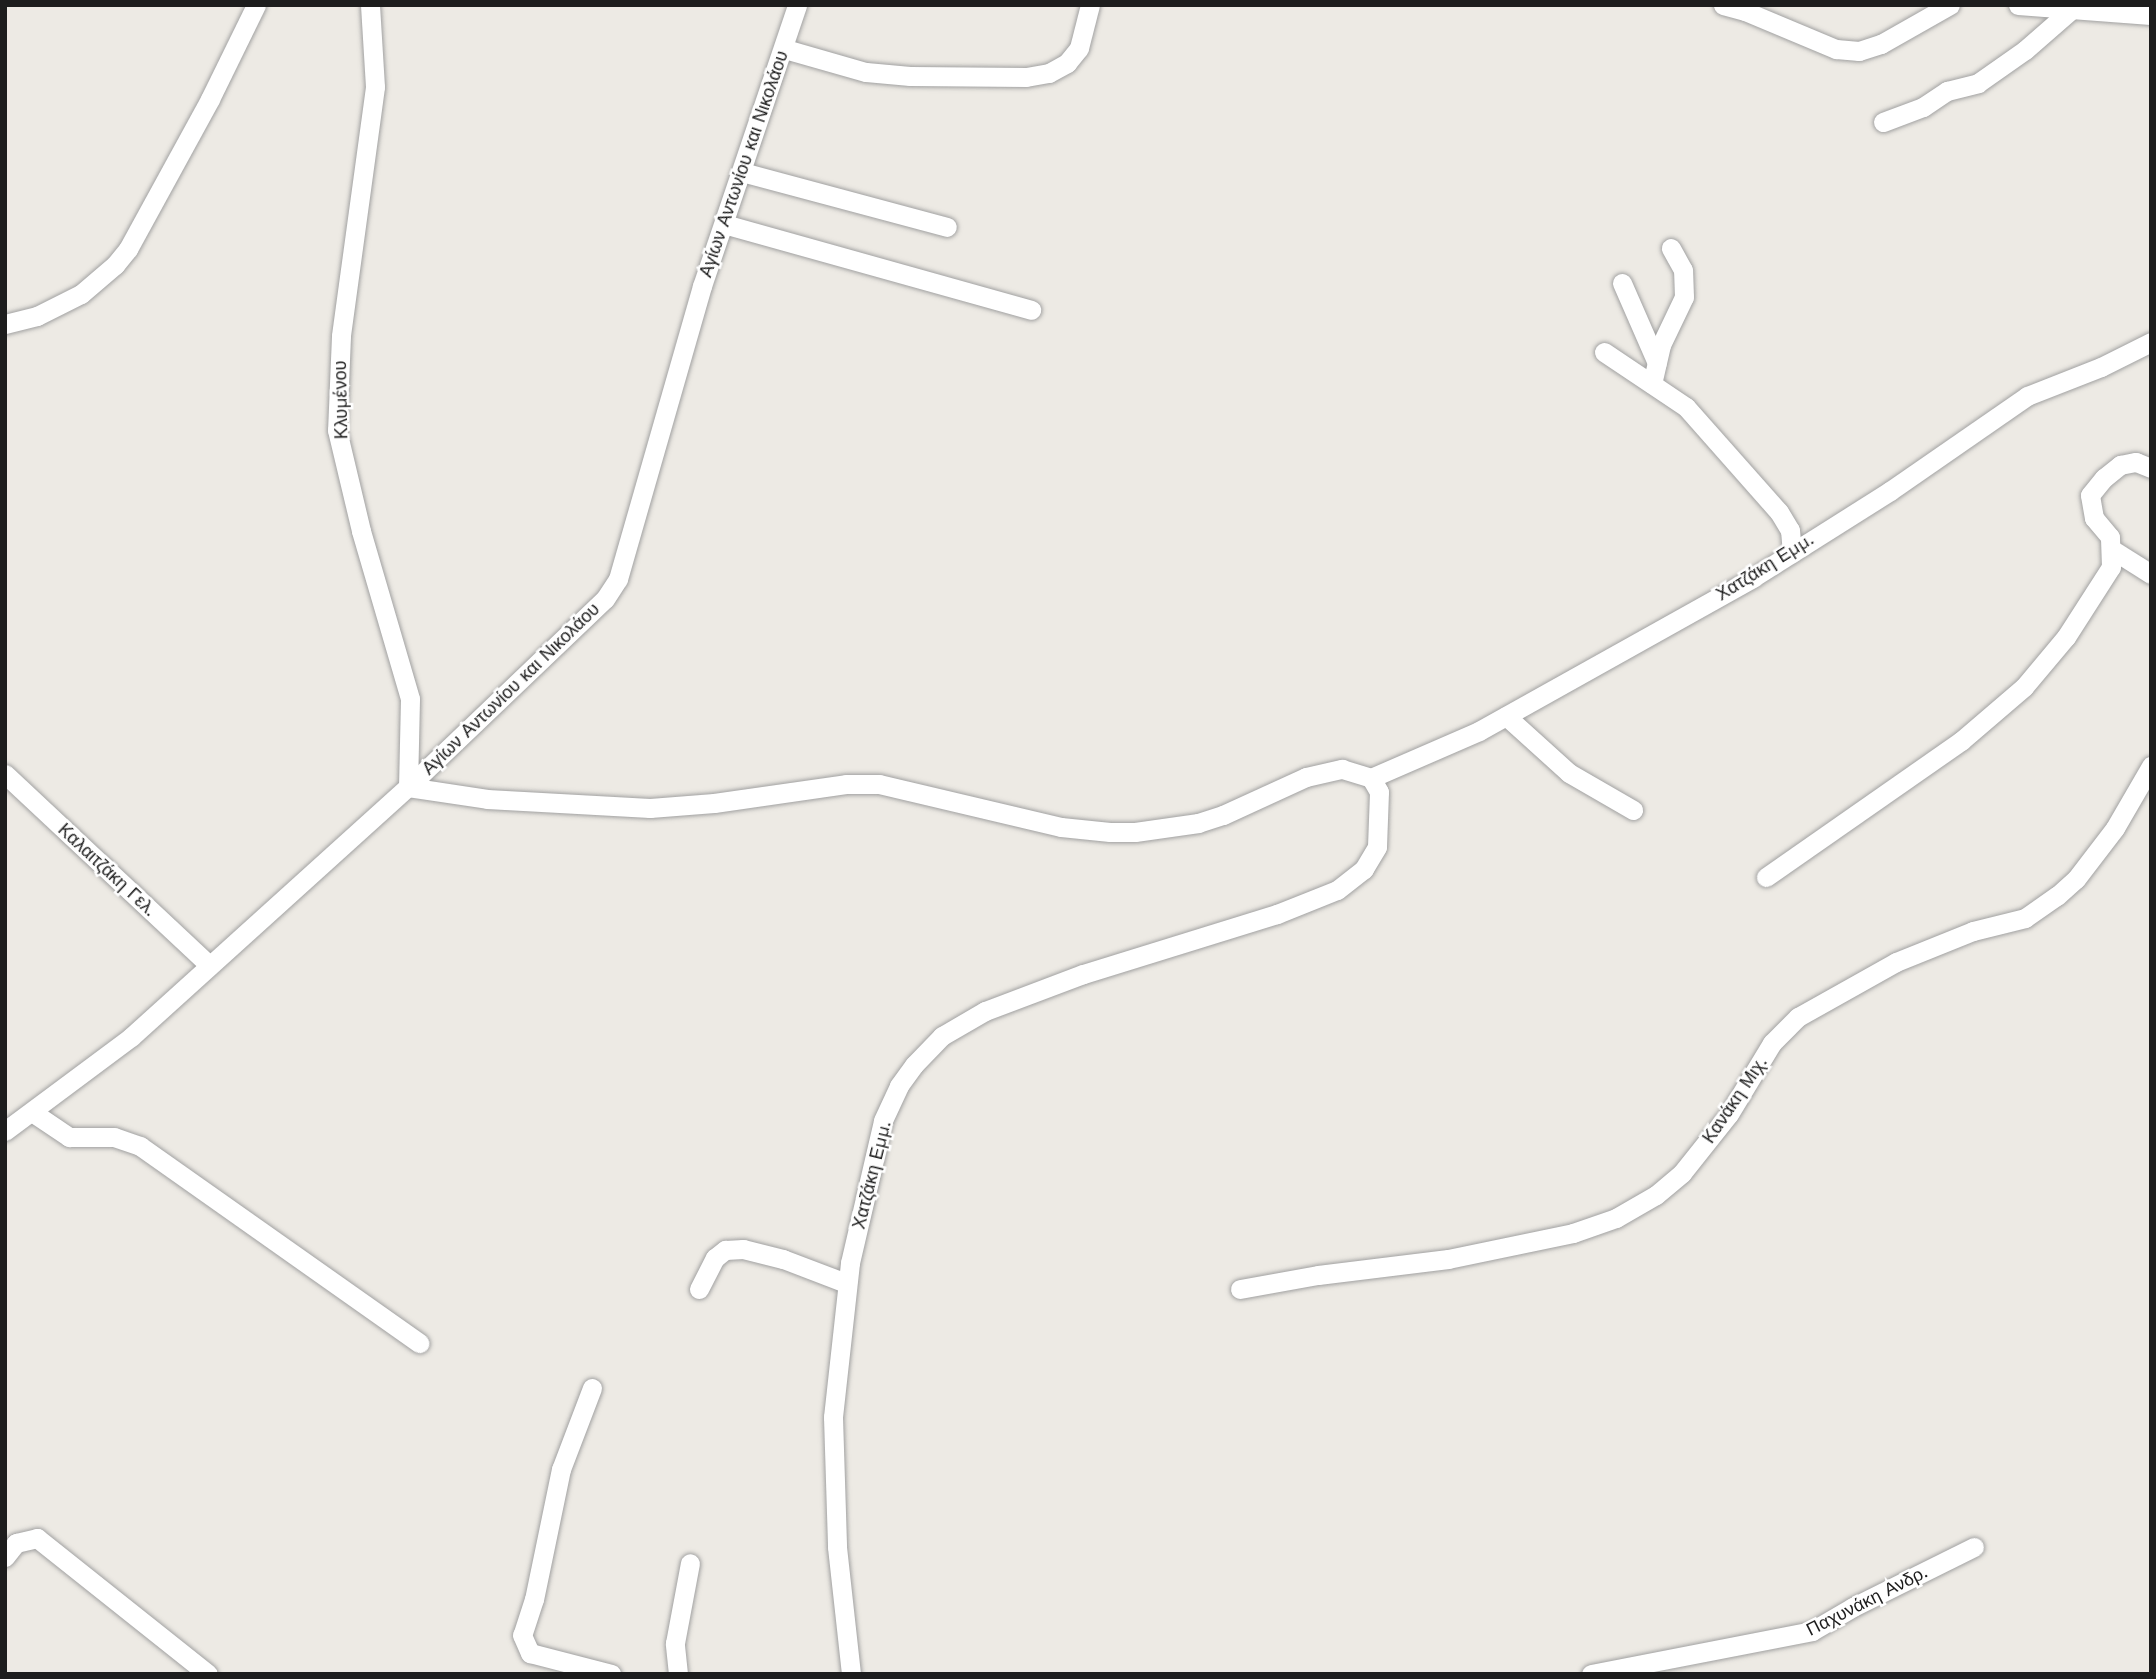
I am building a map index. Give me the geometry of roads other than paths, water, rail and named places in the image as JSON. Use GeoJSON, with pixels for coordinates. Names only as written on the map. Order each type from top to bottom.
{"type":"FeatureCollection","features":[{"type":"Feature","properties":{"kind":"street"},"geometry":{"type":"LineString","coordinates":[[5,324],[21,322],[81,294],[105,274],[128,249],[211,99],[256,5]]}},
{"type":"Feature","properties":{"kind":"street","name":"Κλυμένου"},"geometry":{"type":"LineString","coordinates":[[370,5],[375,87],[341,336],[337,430],[361,531],[410,699],[408,787]]}},
{"type":"Feature","properties":{"kind":"street"},"geometry":{"type":"LineString","coordinates":[[785,49],[866,72],[911,76],[1027,77],[1049,73],[1067,63],[1079,48],[1090,5]]}},
{"type":"Feature","properties":{"kind":"street"},"geometry":{"type":"LineString","coordinates":[[1723,5],[1745,11],[1836,49],[1859,51],[1881,44],[1950,5]]}},
{"type":"Feature","properties":{"kind":"street"},"geometry":{"type":"LineString","coordinates":[[2018,5],[2151,15]]}},
{"type":"Feature","properties":{"kind":"street","name":"Αγίων Αντωνίου και Νικολάου"},"geometry":{"type":"LineString","coordinates":[[5,1130],[131,1037],[408,787],[605,599],[618,579],[702,286],[785,49],[796,6]]}},
{"type":"Feature","properties":{"kind":"street"},"geometry":{"type":"LineString","coordinates":[[1883,122],[1923,107],[1947,91],[1978,83],[2025,50],[2072,9]]}},
{"type":"Feature","properties":{"kind":"street"},"geometry":{"type":"LineString","coordinates":[[742,172],[947,227]]}},
{"type":"Feature","properties":{"kind":"street"},"geometry":{"type":"LineString","coordinates":[[724,224],[1031,310]]}},
{"type":"Feature","properties":{"kind":"street"},"geometry":{"type":"LineString","coordinates":[[1652,384],[1661,345],[1684,297],[1683,270],[1671,248]]}},
{"type":"Feature","properties":{"kind":"street"},"geometry":{"type":"LineString","coordinates":[[1622,283],[1657,363]]}},
{"type":"Feature","properties":{"kind":"street","name":"Χατζάκη Εμμ."},"geometry":{"type":"LineString","coordinates":[[851,1674],[837,1547],[833,1462],[833,1418],[846,1283],[883,1121],[899,1086],[926,1051],[960,1023],[985,1011],[1083,974],[1277,914],[1337,890],[1364,869],[1377,847],[1381,805],[1379,792],[1371,778],[1506,716],[1754,577],[1890,491],[2028,396],[2101,367],[2151,342]]}},
{"type":"Feature","properties":{"kind":"street"},"geometry":{"type":"LineString","coordinates":[[1604,352],[1686,407],[1759,487],[1790,530],[1791,552]]}},
{"type":"Feature","properties":{"kind":"street"},"geometry":{"type":"LineString","coordinates":[[1766,877],[1961,741],[2024,687],[2048,661],[2111,567],[2113,550],[2106,528],[2094,518],[2090,509],[2090,495],[2104,478],[2120,465],[2136,463],[2151,468]]}},
{"type":"Feature","properties":{"kind":"street"},"geometry":{"type":"LineString","coordinates":[[2113,550],[2151,574]]}},
{"type":"Feature","properties":{"kind":"street"},"geometry":{"type":"LineString","coordinates":[[1506,716],[1558,765],[1633,810]]}},
{"type":"Feature","properties":{"kind":"street","name":"Κανάκη Μιχ."},"geometry":{"type":"LineString","coordinates":[[1240,1289],[1318,1275],[1448,1259],[1573,1233],[1616,1219],[1656,1195],[1682,1173],[1729,1114],[1772,1043],[1798,1017],[1896,962],[1973,931],[2025,918],[2057,896],[2076,879],[2115,828],[2151,766]]}},
{"type":"Feature","properties":{"kind":"street"},"geometry":{"type":"LineString","coordinates":[[408,787],[487,799],[650,808],[714,803],[846,784],[879,784],[1061,827],[1135,832],[1175,828],[1223,815],[1306,777],[1342,769],[1371,778]]}},
{"type":"Feature","properties":{"kind":"street","name":"Καλαιτζάκη Γελ."},"geometry":{"type":"LineString","coordinates":[[5,774],[209,965]]}},
{"type":"Feature","properties":{"kind":"street"},"geometry":{"type":"LineString","coordinates":[[32,1112],[69,1137],[114,1137],[140,1146],[419,1343]]}},
{"type":"Feature","properties":{"kind":"street"},"geometry":{"type":"LineString","coordinates":[[699,1289],[715,1258],[724,1250],[743,1249],[783,1259],[846,1283]]}},
{"type":"Feature","properties":{"kind":"street"},"geometry":{"type":"LineString","coordinates":[[592,1388],[561,1469],[534,1599],[522,1635],[530,1653],[611,1674]]}},
{"type":"Feature","properties":{"kind":"street"},"geometry":{"type":"LineString","coordinates":[[5,1557],[16,1543],[37,1538],[208,1674]]}},
{"type":"Feature","properties":{"kind":"street","name":"Παχυνάκη Ανδρ."},"geometry":{"type":"LineString","coordinates":[[1591,1674],[1812,1631],[1853,1606],[1974,1548]]}},
{"type":"Feature","properties":{"kind":"street"},"geometry":{"type":"LineString","coordinates":[[678,1674],[675,1643],[690,1563]]}}]}
